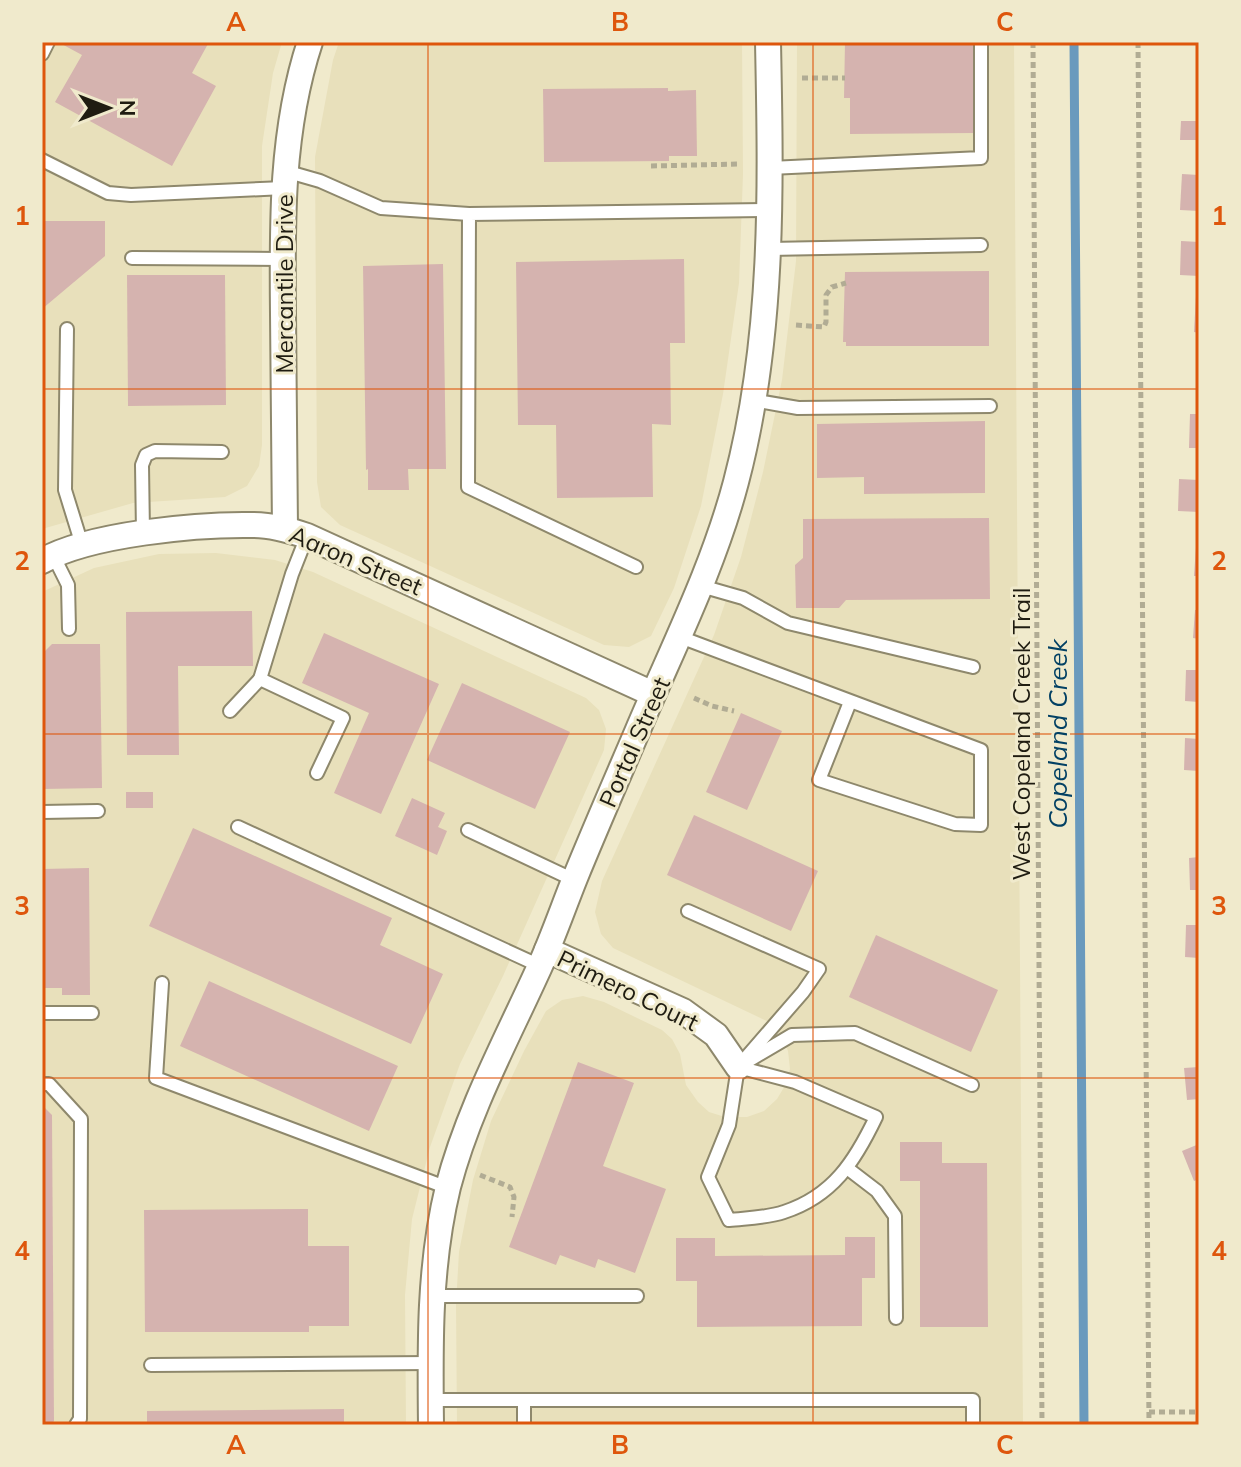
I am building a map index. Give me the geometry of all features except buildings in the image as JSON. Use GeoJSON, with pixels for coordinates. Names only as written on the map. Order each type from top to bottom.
{"type":"FeatureCollection","features":[{"type":"Feature","properties":{"kind":"street","name":"Mercantile Drive"},"geometry":{"type":"LineString","coordinates":[[296,532],[282,259],[292,108],[310,42]]}},
{"type":"Feature","properties":{"kind":"street","name":"Portal Street"},"geometry":{"type":"LineString","coordinates":[[431,1425],[432,1296],[438,1232],[448,1188],[474,1109],[544,958],[574,880],[701,586],[736,482],[763,328],[769,249],[768,42]]}},
{"type":"Feature","properties":{"kind":"street","name":"Aaron Street"},"geometry":{"type":"LineString","coordinates":[[48,558],[82,545],[143,533],[253,525],[296,532],[653,694]]}},
{"type":"Feature","properties":{"kind":"street","name":"Primero Court"},"geometry":{"type":"LineString","coordinates":[[544,958],[683,1011],[716,1035],[738,1067]]}},
{"type":"Feature","properties":{"kind":"lane"},"geometry":{"type":"LineString","coordinates":[[42,54],[48,42]]}},
{"type":"Feature","properties":{"kind":"lane"},"geometry":{"type":"LineString","coordinates":[[770,168],[981,158],[981,42]]}},
{"type":"Feature","properties":{"kind":"lane"},"geometry":{"type":"LineString","coordinates":[[42,160],[108,193],[131,195],[285,180],[320,181],[381,208],[469,214],[770,210]]}},
{"type":"Feature","properties":{"kind":"lane"},"geometry":{"type":"LineString","coordinates":[[469,214],[468,487],[636,567]]}},
{"type":"Feature","properties":{"kind":"lane"},"geometry":{"type":"LineString","coordinates":[[769,249],[981,245]]}},
{"type":"Feature","properties":{"kind":"lane"},"geometry":{"type":"LineString","coordinates":[[132,258],[282,259]]}},
{"type":"Feature","properties":{"kind":"lane"},"geometry":{"type":"LineString","coordinates":[[67,329],[65,490],[82,545]]}},
{"type":"Feature","properties":{"kind":"lane"},"geometry":{"type":"LineString","coordinates":[[752,400],[798,408],[990,406]]}},
{"type":"Feature","properties":{"kind":"lane"},"geometry":{"type":"LineString","coordinates":[[143,533],[142,465],[146,455],[155,451],[222,452]]}},
{"type":"Feature","properties":{"kind":"lane"},"geometry":{"type":"LineString","coordinates":[[230,711],[260,679],[292,574],[296,532]]}},
{"type":"Feature","properties":{"kind":"lane"},"geometry":{"type":"LineString","coordinates":[[48,558],[68,585],[69,629]]}},
{"type":"Feature","properties":{"kind":"lane"},"geometry":{"type":"LineString","coordinates":[[701,586],[743,598],[788,623],[973,667]]}},
{"type":"Feature","properties":{"kind":"lane"},"geometry":{"type":"LineString","coordinates":[[680,637],[981,750],[981,825],[955,824],[819,780],[850,702]]}},
{"type":"Feature","properties":{"kind":"lane"},"geometry":{"type":"LineString","coordinates":[[260,679],[343,718],[317,773]]}},
{"type":"Feature","properties":{"kind":"lane"},"geometry":{"type":"LineString","coordinates":[[42,812],[98,811]]}},
{"type":"Feature","properties":{"kind":"lane"},"geometry":{"type":"LineString","coordinates":[[238,827],[544,958]]}},
{"type":"Feature","properties":{"kind":"lane"},"geometry":{"type":"LineString","coordinates":[[468,830],[574,880]]}},
{"type":"Feature","properties":{"kind":"lane"},"geometry":{"type":"LineString","coordinates":[[688,911],[819,969],[738,1067],[729,1125],[708,1177],[729,1220],[784,1212],[829,1190],[859,1153],[876,1117],[795,1082],[738,1067]]}},
{"type":"Feature","properties":{"kind":"lane"},"geometry":{"type":"LineString","coordinates":[[162,983],[156,1078],[448,1188]]}},
{"type":"Feature","properties":{"kind":"lane"},"geometry":{"type":"LineString","coordinates":[[42,1013],[92,1013]]}},
{"type":"Feature","properties":{"kind":"lane"},"geometry":{"type":"LineString","coordinates":[[738,1067],[792,1035],[855,1033],[972,1085]]}},
{"type":"Feature","properties":{"kind":"lane"},"geometry":{"type":"LineString","coordinates":[[42,1084],[49,1084],[81,1119],[80,1419],[76,1425]]}},
{"type":"Feature","properties":{"kind":"lane"},"geometry":{"type":"LineString","coordinates":[[847,1168],[877,1191],[895,1216],[896,1318]]}},
{"type":"Feature","properties":{"kind":"lane"},"geometry":{"type":"LineString","coordinates":[[432,1296],[637,1296]]}},
{"type":"Feature","properties":{"kind":"lane"},"geometry":{"type":"LineString","coordinates":[[151,1365],[432,1363]]}},
{"type":"Feature","properties":{"kind":"lane"},"geometry":{"type":"LineString","coordinates":[[431,1400],[973,1400],[973,1425]]}},
{"type":"Feature","properties":{"kind":"lane"},"geometry":{"type":"LineString","coordinates":[[524,1401],[524,1425]]}},
{"type":"Feature","properties":{"kind":"path","name":"West Copeland Creek Trail"},"geometry":{"type":"LineString","coordinates":[[1033,42],[1042,1425]]}},
{"type":"Feature","properties":{"kind":"path"},"geometry":{"type":"LineString","coordinates":[[1138,42],[1149,1425]]}},
{"type":"Feature","properties":{"kind":"path"},"geometry":{"type":"LineString","coordinates":[[802,78],[845,78]]}},
{"type":"Feature","properties":{"kind":"path"},"geometry":{"type":"LineString","coordinates":[[651,166],[738,164]]}},
{"type":"Feature","properties":{"kind":"path"},"geometry":{"type":"LineString","coordinates":[[796,325],[824,327],[826,295],[832,287],[846,283]]}},
{"type":"Feature","properties":{"kind":"path"},"geometry":{"type":"LineString","coordinates":[[694,698],[734,711]]}},
{"type":"Feature","properties":{"kind":"path"},"geometry":{"type":"LineString","coordinates":[[480,1175],[510,1187],[514,1197],[512,1217]]}},
{"type":"Feature","properties":{"kind":"path"},"geometry":{"type":"LineString","coordinates":[[1149,1412],[1199,1412]]}},
{"type":"Feature","properties":{"kind":"shaded area"},"geometry":{"type":"Polygon","coordinates":[[[42,42],[282,42],[273,73],[262,146],[262,445],[259,466],[247,486],[225,497],[133,503],[42,529],[42,42]]]}},
{"type":"Feature","properties":{"kind":"shaded area"},"geometry":{"type":"Polygon","coordinates":[[[339,42],[742,42],[743,174],[739,283],[723,394],[701,506],[674,588],[651,636],[629,647],[604,645],[340,525],[321,507],[317,482],[315,157],[339,42]]]}},
{"type":"Feature","properties":{"kind":"shaded area"},"geometry":{"type":"Polygon","coordinates":[[[797,42],[1014,42],[1023,1425],[457,1425],[459,1252],[473,1180],[491,1121],[546,1011],[562,1000],[583,996],[604,1002],[662,1030],[672,1039],[680,1054],[686,1085],[698,1102],[709,1112],[725,1117],[747,1117],[764,1111],[777,1099],[790,1069],[782,1036],[771,1023],[613,948],[601,934],[595,912],[602,881],[714,635],[741,557],[763,472],[782,380],[796,261],[797,42]]]}},
{"type":"Feature","properties":{"kind":"shaded area"},"geometry":{"type":"Polygon","coordinates":[[[216,553],[275,560],[313,572],[586,698],[599,710],[606,729],[604,750],[503,976],[460,1064],[430,1147],[412,1219],[405,1295],[406,1425],[42,1425],[42,592],[94,568],[159,554],[216,553]]]}},
{"type":"Feature","properties":{"kind":"waterway","name":"Copeland Creek"},"geometry":{"type":"LineString","coordinates":[[1074,42],[1084,1425]]}}]}
